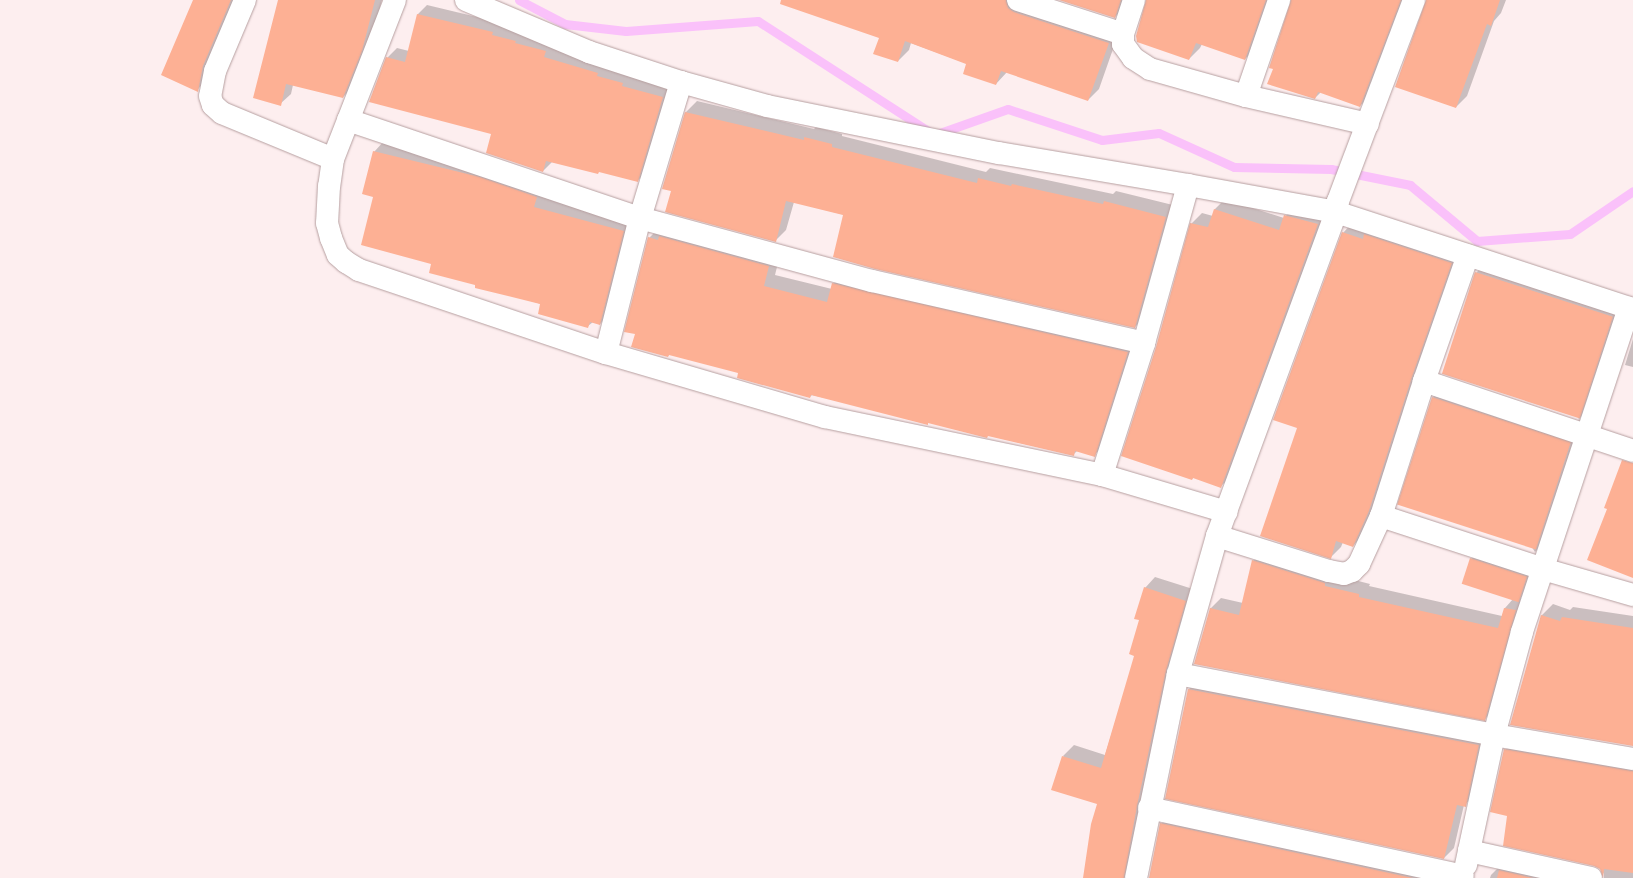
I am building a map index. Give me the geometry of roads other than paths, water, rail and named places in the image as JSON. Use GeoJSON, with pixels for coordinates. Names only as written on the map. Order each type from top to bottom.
{"type":"FeatureCollection","features":[{"type":"Feature","properties":{"kind":"street"},"geometry":{"type":"LineString","coordinates":[[245,0],[215,72],[210,96],[213,105],[222,113],[333,159]]}},
{"type":"Feature","properties":{"kind":"street"},"geometry":{"type":"LineString","coordinates":[[395,0],[333,159],[329,186],[327,223],[330,238],[338,255],[346,262],[366,272],[606,353],[825,417],[1102,475],[1227,512]]}},
{"type":"Feature","properties":{"kind":"street"},"geometry":{"type":"LineString","coordinates":[[466,0],[589,52],[681,82],[767,106],[999,153],[1188,185],[1337,206],[1468,255],[1632,304],[1522,632],[1494,735],[1463,877],[1150,808]]}},
{"type":"Feature","properties":{"kind":"street"},"geometry":{"type":"LineString","coordinates":[[1018,0],[1123,34]]}},
{"type":"Feature","properties":{"kind":"street"},"geometry":{"type":"LineString","coordinates":[[1134,0],[1123,34],[1123,44],[1126,51],[1150,69],[1365,130]]}},
{"type":"Feature","properties":{"kind":"street"},"geometry":{"type":"LineString","coordinates":[[1246,96],[1279,0]]}},
{"type":"Feature","properties":{"kind":"street"},"geometry":{"type":"LineString","coordinates":[[1136,878],[1178,674],[1217,536],[1337,206],[1414,0]]}},
{"type":"Feature","properties":{"kind":"street"},"geometry":{"type":"LineString","coordinates":[[606,353],[640,218],[681,82]]}},
{"type":"Feature","properties":{"kind":"street"},"geometry":{"type":"LineString","coordinates":[[348,120],[640,218],[872,281],[1144,342]]}},
{"type":"Feature","properties":{"kind":"street"},"geometry":{"type":"LineString","coordinates":[[1102,475],[1144,342],[1188,185]]}},
{"type":"Feature","properties":{"kind":"street"},"geometry":{"type":"LineString","coordinates":[[1217,536],[1329,571],[1344,574],[1352,572],[1359,564],[1381,516],[1424,380],[1468,255]]}},
{"type":"Feature","properties":{"kind":"street"},"geometry":{"type":"LineString","coordinates":[[1424,380],[1587,437],[1633,451]]}},
{"type":"Feature","properties":{"kind":"street"},"geometry":{"type":"LineString","coordinates":[[1381,516],[1543,569],[1633,595]]}},
{"type":"Feature","properties":{"kind":"street"},"geometry":{"type":"LineString","coordinates":[[1178,674],[1494,735],[1633,759]]}},
{"type":"Feature","properties":{"kind":"street"},"geometry":{"type":"LineString","coordinates":[[1469,851],[1591,878]]}},
{"type":"Feature","properties":{"kind":"waterway"},"geometry":{"type":"LineString","coordinates":[[519,0],[565,24],[626,31],[758,21],[934,135],[1008,109],[1102,140],[1159,133],[1234,167],[1331,169],[1410,185],[1477,241],[1570,234],[1633,191]]}}]}
